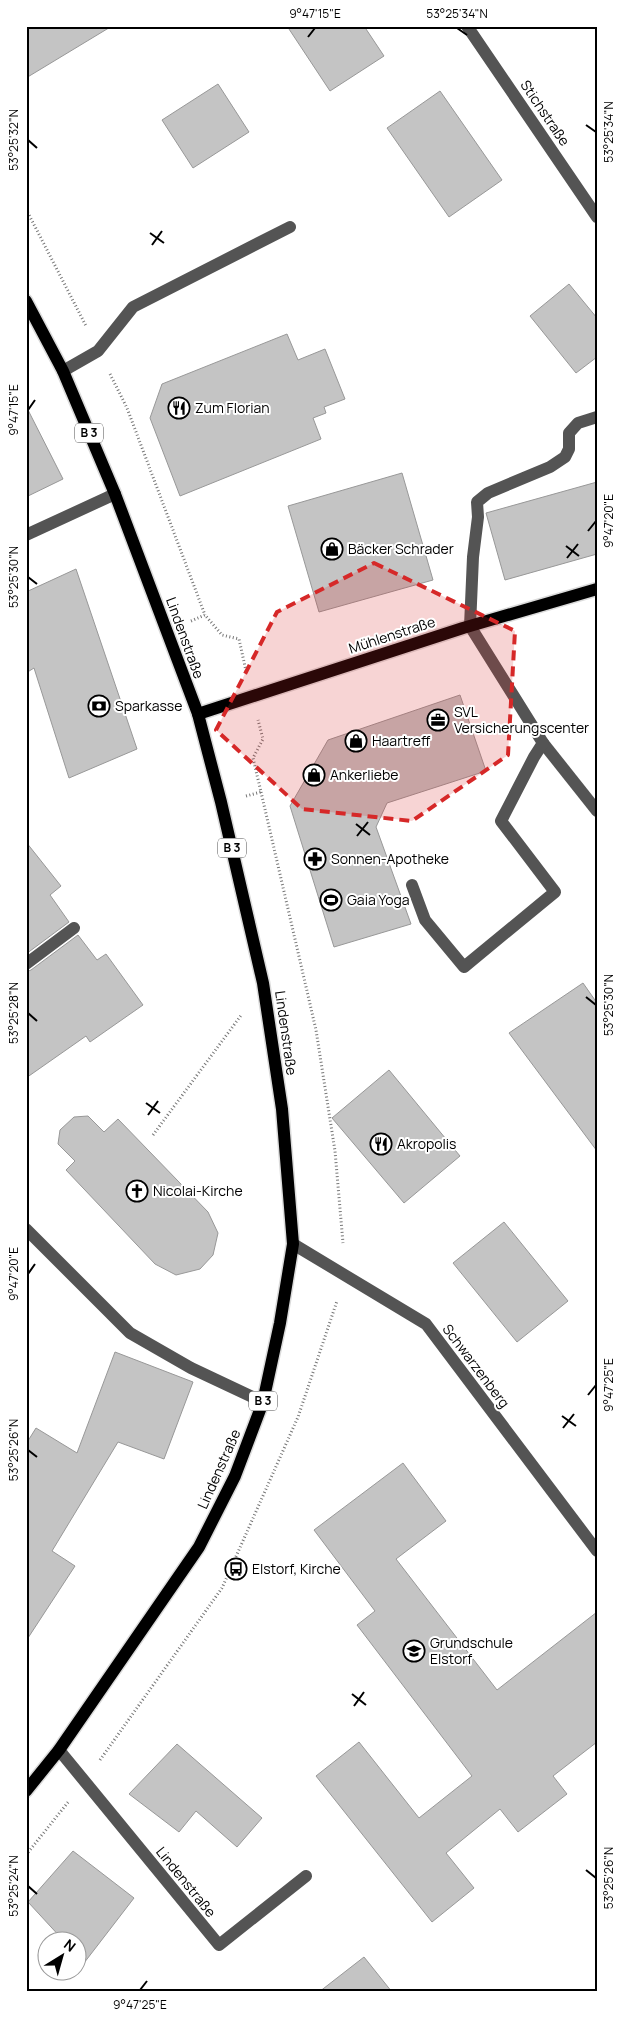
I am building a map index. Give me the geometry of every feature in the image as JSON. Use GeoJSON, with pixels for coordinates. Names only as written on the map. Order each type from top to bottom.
{"type":"FeatureCollection","features":[{"type":"Feature","properties":{"kind":"main road","name":"Lindenstraße"},"geometry":{"type":"LineString","coordinates":[[26,301],[63,371],[114,494],[198,714],[222,802],[263,983],[282,1109],[292,1244],[280,1323],[263,1402],[235,1476],[199,1547],[59,1750],[26,1791]]}},
{"type":"Feature","properties":{"kind":"main road","name":"Mühlenstraße"},"geometry":{"type":"LineString","coordinates":[[198,714],[470,626],[597,590]]}},
{"type":"Feature","properties":{"kind":"street","name":"Stichstraße"},"geometry":{"type":"LineString","coordinates":[[467,26],[597,216]]}},
{"type":"Feature","properties":{"kind":"street"},"geometry":{"type":"LineString","coordinates":[[63,371],[98,352],[133,307],[290,228]]}},
{"type":"Feature","properties":{"kind":"street"},"geometry":{"type":"LineString","coordinates":[[597,417],[578,422],[569,433],[569,448],[565,457],[558,462],[488,493],[477,502],[478,517],[473,557],[470,626],[543,743],[597,811]]}},
{"type":"Feature","properties":{"kind":"street"},"geometry":{"type":"LineString","coordinates":[[26,534],[114,494]]}},
{"type":"Feature","properties":{"kind":"street"},"geometry":{"type":"LineString","coordinates":[[412,886],[425,920],[464,967],[555,892],[501,821],[543,743]]}},
{"type":"Feature","properties":{"kind":"street"},"geometry":{"type":"LineString","coordinates":[[26,964],[74,928]]}},
{"type":"Feature","properties":{"kind":"street"},"geometry":{"type":"LineString","coordinates":[[26,1229],[130,1333],[190,1368],[263,1402]]}},
{"type":"Feature","properties":{"kind":"street","name":"Schwarzenberg"},"geometry":{"type":"LineString","coordinates":[[292,1244],[426,1324],[597,1551]]}},
{"type":"Feature","properties":{"kind":"street","name":"Lindenstraße"},"geometry":{"type":"LineString","coordinates":[[59,1750],[219,1946],[306,1876]]}},
{"type":"Feature","properties":{"kind":"path"},"geometry":{"type":"LineString","coordinates":[[26,209],[127,408],[205,615],[222,635],[239,639],[251,696],[263,738],[253,758],[261,792],[222,802]]}},
{"type":"Feature","properties":{"kind":"path"},"geometry":{"type":"LineString","coordinates":[[167,630],[205,615]]}},
{"type":"Feature","properties":{"kind":"path"},"geometry":{"type":"LineString","coordinates":[[153,1135],[263,983]]}},
{"type":"Feature","properties":{"kind":"highlighted area"},"geometry":{"type":"Polygon","coordinates":[[[374,563],[515,631],[508,755],[412,821],[302,809],[216,730],[277,612],[374,563]]]}},
{"type":"Feature","properties":{"kind":"building"},"geometry":{"type":"Polygon","coordinates":[[[26,26],[112,26],[26,78],[26,26]]]}},
{"type":"Feature","properties":{"kind":"building"},"geometry":{"type":"Polygon","coordinates":[[[287,26],[364,26],[384,56],[330,91],[287,26]]]}},
{"type":"Feature","properties":{"kind":"building"},"geometry":{"type":"Polygon","coordinates":[[[218,84],[249,132],[193,168],[162,120],[218,84]]]}},
{"type":"Feature","properties":{"kind":"building"},"geometry":{"type":"Polygon","coordinates":[[[440,91],[502,180],[449,217],[387,128],[440,91]]]}},
{"type":"Feature","properties":{"kind":"building"},"geometry":{"type":"Polygon","coordinates":[[[569,284],[597,318],[597,357],[576,373],[530,316],[569,284]]]}},
{"type":"Feature","properties":{"kind":"building"},"geometry":{"type":"Polygon","coordinates":[[[287,334],[298,360],[325,349],[345,399],[324,407],[326,413],[313,418],[321,439],[180,496],[150,418],[162,384],[287,334]]]}},
{"type":"Feature","properties":{"kind":"building"},"geometry":{"type":"Polygon","coordinates":[[[26,406],[63,479],[26,497],[26,406]]]}},
{"type":"Feature","properties":{"kind":"building"},"geometry":{"type":"Polygon","coordinates":[[[402,473],[433,580],[319,612],[288,506],[402,473]]]}},
{"type":"Feature","properties":{"kind":"building"},"geometry":{"type":"Polygon","coordinates":[[[597,482],[597,554],[505,580],[486,513],[597,482]]]}},
{"type":"Feature","properties":{"kind":"building"},"geometry":{"type":"Polygon","coordinates":[[[76,569],[137,749],[69,778],[34,668],[26,673],[26,592],[76,569]]]}},
{"type":"Feature","properties":{"kind":"building"},"geometry":{"type":"Polygon","coordinates":[[[460,695],[486,771],[387,803],[376,827],[411,924],[334,947],[290,806],[328,740],[460,695]]]}},
{"type":"Feature","properties":{"kind":"building"},"geometry":{"type":"Polygon","coordinates":[[[26,842],[61,886],[50,895],[69,922],[26,954],[26,842]]]}},
{"type":"Feature","properties":{"kind":"building"},"geometry":{"type":"Polygon","coordinates":[[[78,935],[97,960],[106,954],[143,1005],[90,1042],[86,1036],[26,1078],[26,972],[78,935]]]}},
{"type":"Feature","properties":{"kind":"building"},"geometry":{"type":"Polygon","coordinates":[[[583,983],[597,1003],[597,1151],[509,1033],[583,983]]]}},
{"type":"Feature","properties":{"kind":"building"},"geometry":{"type":"Polygon","coordinates":[[[389,1070],[460,1156],[404,1203],[332,1118],[389,1070]]]}},
{"type":"Feature","properties":{"kind":"building","name":"Nicolai-Kirche"},"geometry":{"type":"Polygon","coordinates":[[[88,1116],[104,1132],[118,1119],[208,1212],[218,1233],[213,1255],[200,1269],[176,1275],[155,1264],[66,1170],[75,1161],[58,1144],[60,1130],[74,1117],[88,1116]]]}},
{"type":"Feature","properties":{"kind":"building"},"geometry":{"type":"Polygon","coordinates":[[[504,1222],[568,1301],[517,1342],[453,1263],[504,1222]]]}},
{"type":"Feature","properties":{"kind":"building"},"geometry":{"type":"Polygon","coordinates":[[[115,1352],[193,1382],[164,1459],[118,1442],[52,1551],[75,1566],[26,1641],[26,1444],[36,1428],[77,1453],[115,1352]]]}},
{"type":"Feature","properties":{"kind":"building"},"geometry":{"type":"Polygon","coordinates":[[[403,1463],[446,1521],[396,1559],[497,1690],[597,1612],[597,1742],[553,1776],[567,1794],[518,1832],[500,1809],[446,1853],[474,1888],[432,1922],[316,1776],[359,1742],[419,1818],[472,1776],[357,1625],[375,1611],[314,1530],[403,1463]]]}},
{"type":"Feature","properties":{"kind":"building"},"geometry":{"type":"Polygon","coordinates":[[[177,1744],[262,1818],[237,1847],[196,1811],[179,1832],[129,1794],[177,1744]]]}},
{"type":"Feature","properties":{"kind":"building"},"geometry":{"type":"Polygon","coordinates":[[[73,1851],[134,1898],[88,1958],[88,1930],[54,1930],[28,1902],[73,1851]]]}},
{"type":"Feature","properties":{"kind":"building"},"geometry":{"type":"Polygon","coordinates":[[[364,1957],[392,1992],[319,1992],[364,1957]]]}},
{"type":"Feature","properties":{"kind":"place","name":"Zum Florian"},"geometry":{"type":"Point","coordinates":[179,408]}},
{"type":"Feature","properties":{"kind":"place","name":"Bäcker Schrader"},"geometry":{"type":"Point","coordinates":[332,549]}},
{"type":"Feature","properties":{"kind":"place","name":"Sparkasse"},"geometry":{"type":"Point","coordinates":[99,706]}},
{"type":"Feature","properties":{"kind":"place","name":"SVL Versicherungscenter"},"geometry":{"type":"Point","coordinates":[438,720]}},
{"type":"Feature","properties":{"kind":"place","name":"Haartreff"},"geometry":{"type":"Point","coordinates":[356,741]}},
{"type":"Feature","properties":{"kind":"place","name":"Ankerliebe"},"geometry":{"type":"Point","coordinates":[314,775]}},
{"type":"Feature","properties":{"kind":"place","name":"Sonnen-Apotheke"},"geometry":{"type":"Point","coordinates":[315,859]}},
{"type":"Feature","properties":{"kind":"place","name":"Gaia Yoga"},"geometry":{"type":"Point","coordinates":[331,900]}},
{"type":"Feature","properties":{"kind":"place","name":"Akropolis"},"geometry":{"type":"Point","coordinates":[381,1144]}},
{"type":"Feature","properties":{"kind":"place","name":"Nicolai-Kirche"},"geometry":{"type":"Point","coordinates":[137,1191]}},
{"type":"Feature","properties":{"kind":"place","name":"Elstorf, Kirche"},"geometry":{"type":"Point","coordinates":[236,1569]}},
{"type":"Feature","properties":{"kind":"place","name":"Grundschule Elstorf"},"geometry":{"type":"Point","coordinates":[414,1651]}}]}
